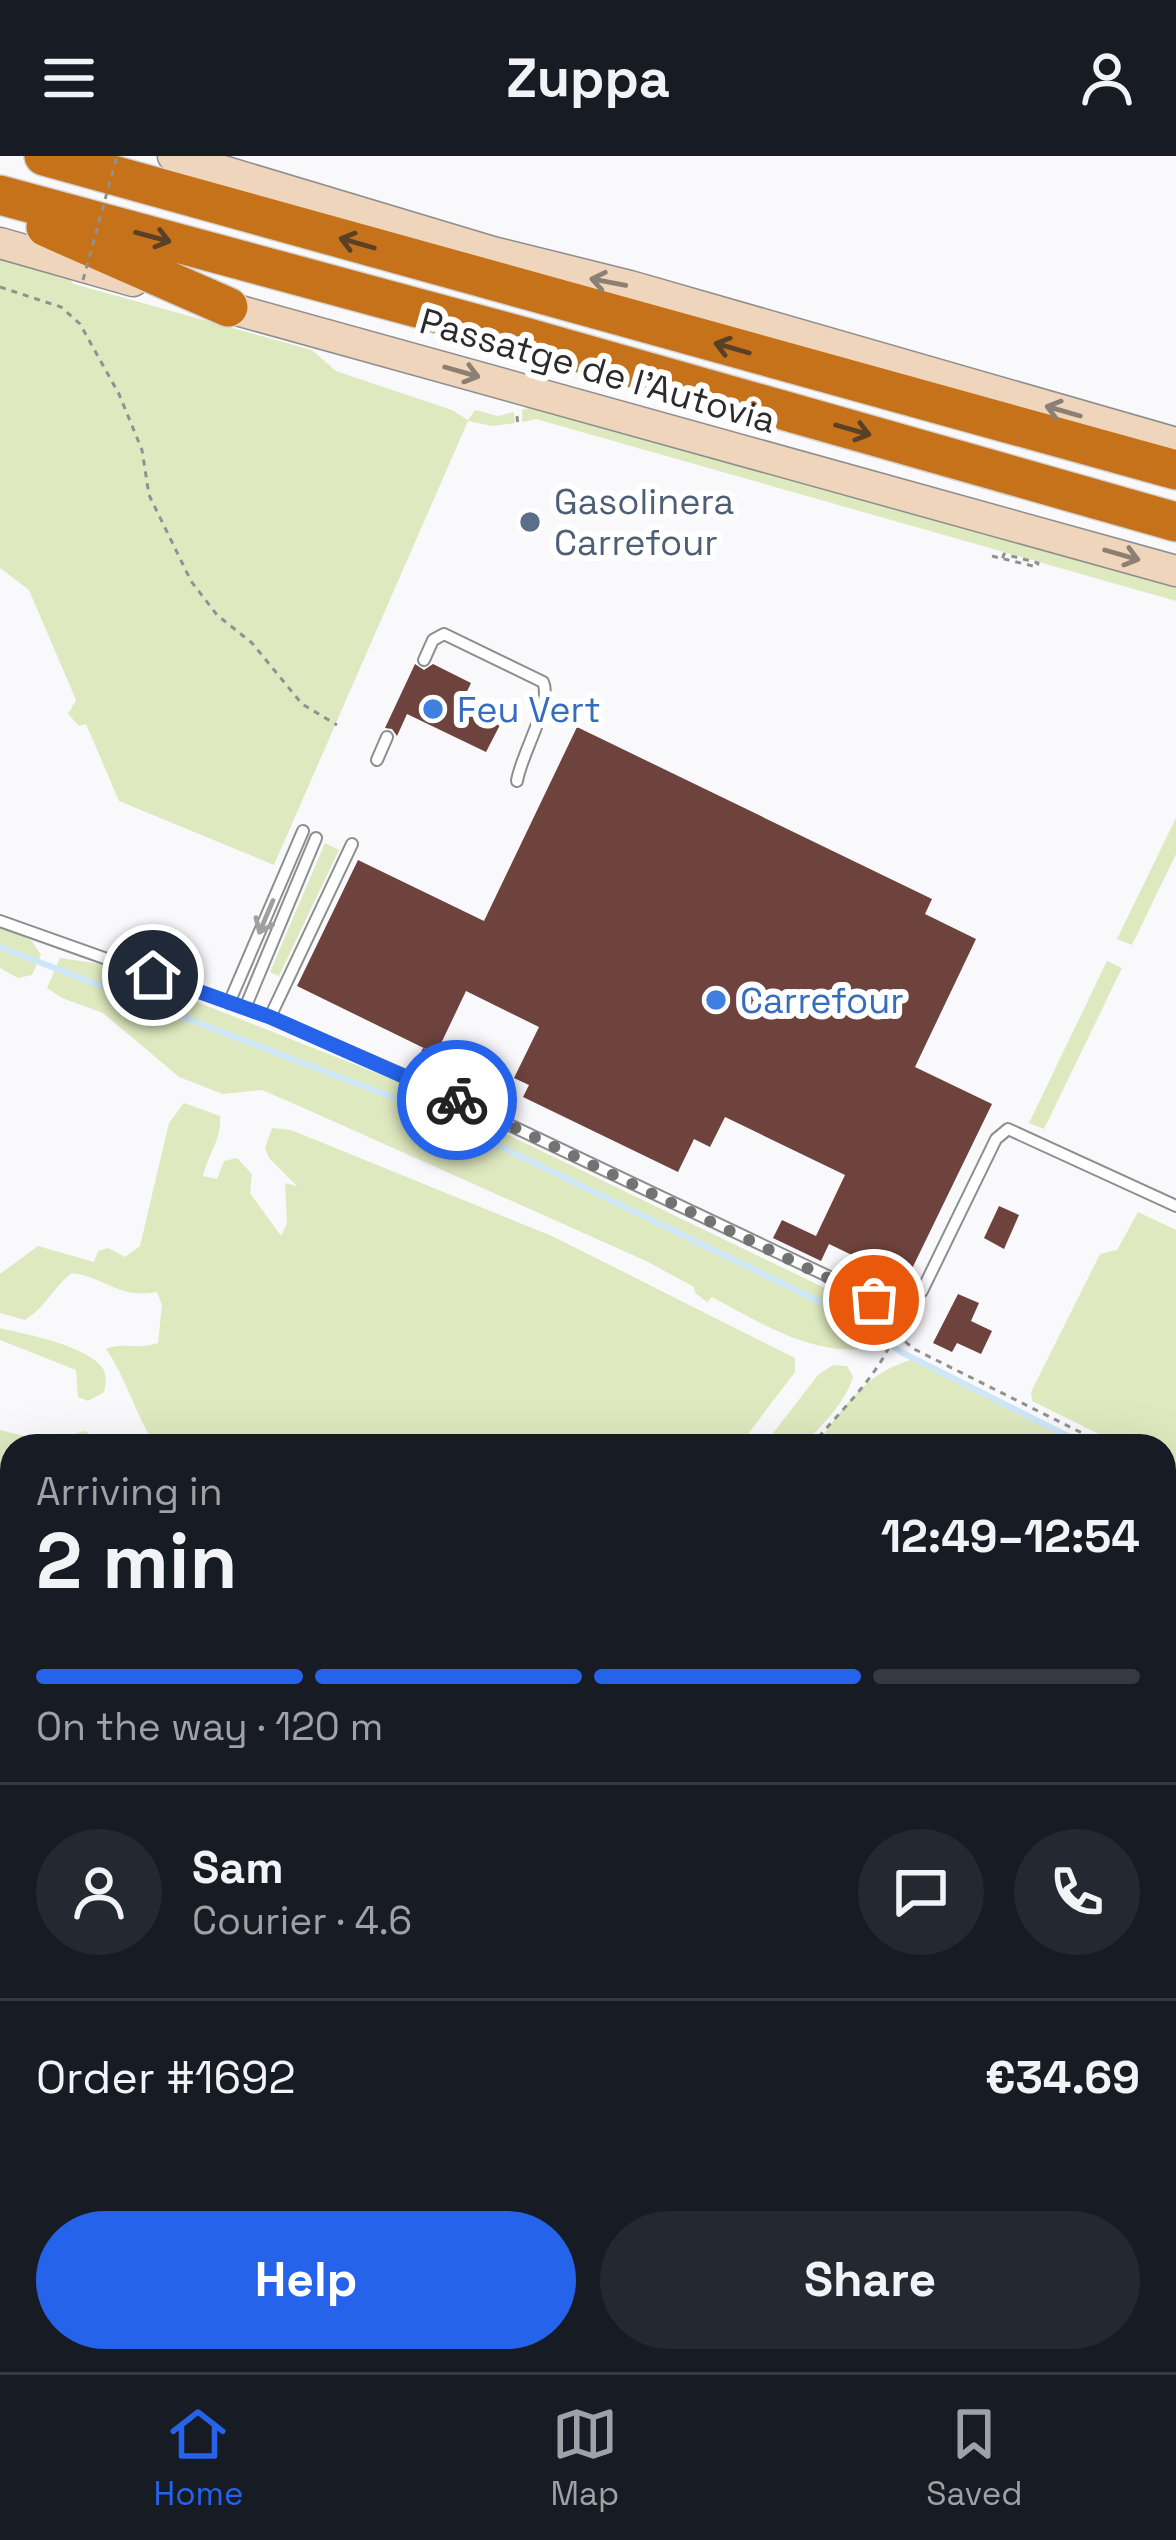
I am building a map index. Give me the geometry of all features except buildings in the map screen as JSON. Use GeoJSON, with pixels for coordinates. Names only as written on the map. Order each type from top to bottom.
{"type":"FeatureCollection","features":[{"type":"Feature","properties":{"kind":"highway"},"geometry":{"type":"LineString","coordinates":[[44,156],[1176,474]]}},
{"type":"Feature","properties":{"kind":"highway"},"geometry":{"type":"LineString","coordinates":[[0,195],[1176,522]]}},
{"type":"Feature","properties":{"kind":"highway"},"geometry":{"type":"LineString","coordinates":[[0,215],[45,227],[228,307]]}},
{"type":"Feature","properties":{"kind":"street"},"geometry":{"type":"LineString","coordinates":[[178,157],[493,252],[630,286],[1176,443]]}},
{"type":"Feature","properties":{"kind":"street","name":"Passatge de l'Autovia"},"geometry":{"type":"LineString","coordinates":[[0,243],[1176,571]]}},
{"type":"Feature","properties":{"kind":"lane"},"geometry":{"type":"LineString","coordinates":[[424,660],[438,634],[444,634],[543,682],[548,698],[526,743],[517,781]]}},
{"type":"Feature","properties":{"kind":"lane"},"geometry":{"type":"LineString","coordinates":[[376,760],[387,737]]}},
{"type":"Feature","properties":{"kind":"lane"},"geometry":{"type":"LineString","coordinates":[[229,1003],[303,831]]}},
{"type":"Feature","properties":{"kind":"lane"},"geometry":{"type":"LineString","coordinates":[[245,1008],[316,838]]}},
{"type":"Feature","properties":{"kind":"lane"},"geometry":{"type":"LineString","coordinates":[[270,1017],[352,844]]}},
{"type":"Feature","properties":{"kind":"lane"},"geometry":{"type":"LineString","coordinates":[[0,920],[270,1017],[417,1081],[897,1309],[922,1291],[996,1139],[1008,1129],[1176,1206]]}},
{"type":"Feature","properties":{"kind":"path"},"geometry":{"type":"LineString","coordinates":[[82,280],[117,156]]}},
{"type":"Feature","properties":{"kind":"path"},"geometry":{"type":"LineString","coordinates":[[0,287],[61,307],[80,324],[127,412],[142,450],[149,495],[191,581],[217,615],[252,643],[302,704],[337,724]]}},
{"type":"Feature","properties":{"kind":"path"},"geometry":{"type":"LineString","coordinates":[[517,416],[518,425]]}},
{"type":"Feature","properties":{"kind":"path"},"geometry":{"type":"LineString","coordinates":[[992,556],[1002,560],[1037,567],[1038,563],[1004,554],[1002,560]]}},
{"type":"Feature","properties":{"kind":"path"},"geometry":{"type":"LineString","coordinates":[[821,1434],[880,1363],[896,1334],[897,1309]]}},
{"type":"Feature","properties":{"kind":"path"},"geometry":{"type":"LineString","coordinates":[[896,1334],[914,1349],[1084,1434]]}},
{"type":"Feature","properties":{"kind":"green space"},"geometry":{"type":"Polygon","coordinates":[[[0,256],[66,276],[74,284],[312,350],[336,371],[452,410],[468,420],[475,410],[498,416],[514,412],[515,423],[492,426],[468,421],[274,865],[119,801],[86,724],[79,726],[68,714],[76,700],[29,590],[0,568],[0,256]]]}},
{"type":"Feature","properties":{"kind":"green space"},"geometry":{"type":"Polygon","coordinates":[[[537,406],[1176,586],[1176,601],[536,419],[522,422],[522,410],[537,406]]]}},
{"type":"Feature","properties":{"kind":"green space"},"geometry":{"type":"Polygon","coordinates":[[[1176,818],[1176,854],[1132,945],[1117,939],[1176,818]]]}},
{"type":"Feature","properties":{"kind":"green space"},"geometry":{"type":"Polygon","coordinates":[[[325,843],[339,850],[279,976],[270,972],[325,843]]]}},
{"type":"Feature","properties":{"kind":"green space"},"geometry":{"type":"Polygon","coordinates":[[[0,925],[32,941],[41,955],[32,975],[18,978],[0,968],[0,925]]]}},
{"type":"Feature","properties":{"kind":"green space"},"geometry":{"type":"Polygon","coordinates":[[[60,958],[128,968],[157,986],[399,1082],[866,1308],[877,1320],[870,1348],[828,1347],[788,1336],[712,1297],[707,1302],[694,1287],[646,1261],[262,1090],[223,1094],[179,1077],[103,1013],[47,988],[60,958]]]}},
{"type":"Feature","properties":{"kind":"green space"},"geometry":{"type":"Polygon","coordinates":[[[1107,961],[1122,968],[1044,1129],[1029,1123],[1107,961]]]}},
{"type":"Feature","properties":{"kind":"green space"},"geometry":{"type":"Polygon","coordinates":[[[184,1103],[220,1116],[203,1176],[217,1179],[224,1161],[237,1158],[252,1174],[250,1193],[281,1236],[287,1223],[285,1183],[297,1186],[269,1158],[265,1148],[272,1128],[291,1130],[552,1236],[795,1358],[795,1372],[748,1434],[149,1434],[106,1349],[158,1343],[162,1305],[157,1292],[132,1293],[72,1273],[25,1320],[0,1313],[0,1274],[38,1246],[94,1262],[98,1251],[108,1248],[125,1257],[140,1246],[169,1123],[184,1103]]]}},
{"type":"Feature","properties":{"kind":"green space"},"geometry":{"type":"Polygon","coordinates":[[[1138,1212],[1176,1230],[1176,1434],[1099,1434],[1032,1401],[1031,1392],[1100,1254],[1117,1250],[1138,1212]]]}},
{"type":"Feature","properties":{"kind":"green space"},"geometry":{"type":"Polygon","coordinates":[[[0,1328],[53,1341],[92,1358],[104,1371],[104,1392],[88,1401],[78,1397],[76,1370],[0,1340],[0,1328]]]}},
{"type":"Feature","properties":{"kind":"green space"},"geometry":{"type":"Polygon","coordinates":[[[914,1359],[1064,1434],[825,1434],[869,1382],[914,1359]]]}},
{"type":"Feature","properties":{"kind":"green space"},"geometry":{"type":"Polygon","coordinates":[[[833,1365],[847,1366],[853,1377],[844,1397],[814,1434],[772,1434],[818,1375],[833,1365]]]}},
{"type":"Feature","properties":{"kind":"waterway"},"geometry":{"type":"LineString","coordinates":[[0,947],[423,1109],[839,1311],[903,1353],[1064,1434]]}},
{"type":"Feature","properties":{"kind":"way so far"},"geometry":{"type":"LineString","coordinates":[[457,1100],[874,1300]]}},
{"type":"Feature","properties":{"kind":"place","name":"Gasolinera Carrefour"},"geometry":{"type":"Point","coordinates":[530,522]}},
{"type":"Feature","properties":{"kind":"place","name":"Feu Vert"},"geometry":{"type":"Point","coordinates":[433,709]}},
{"type":"Feature","properties":{"kind":"place","name":"Carrefour"},"geometry":{"type":"Point","coordinates":[716,1000]}},
{"type":"Feature","properties":{"kind":"route"},"geometry":{"type":"LineString","coordinates":[[153,975],[270,1017],[457,1100]]}}]}
